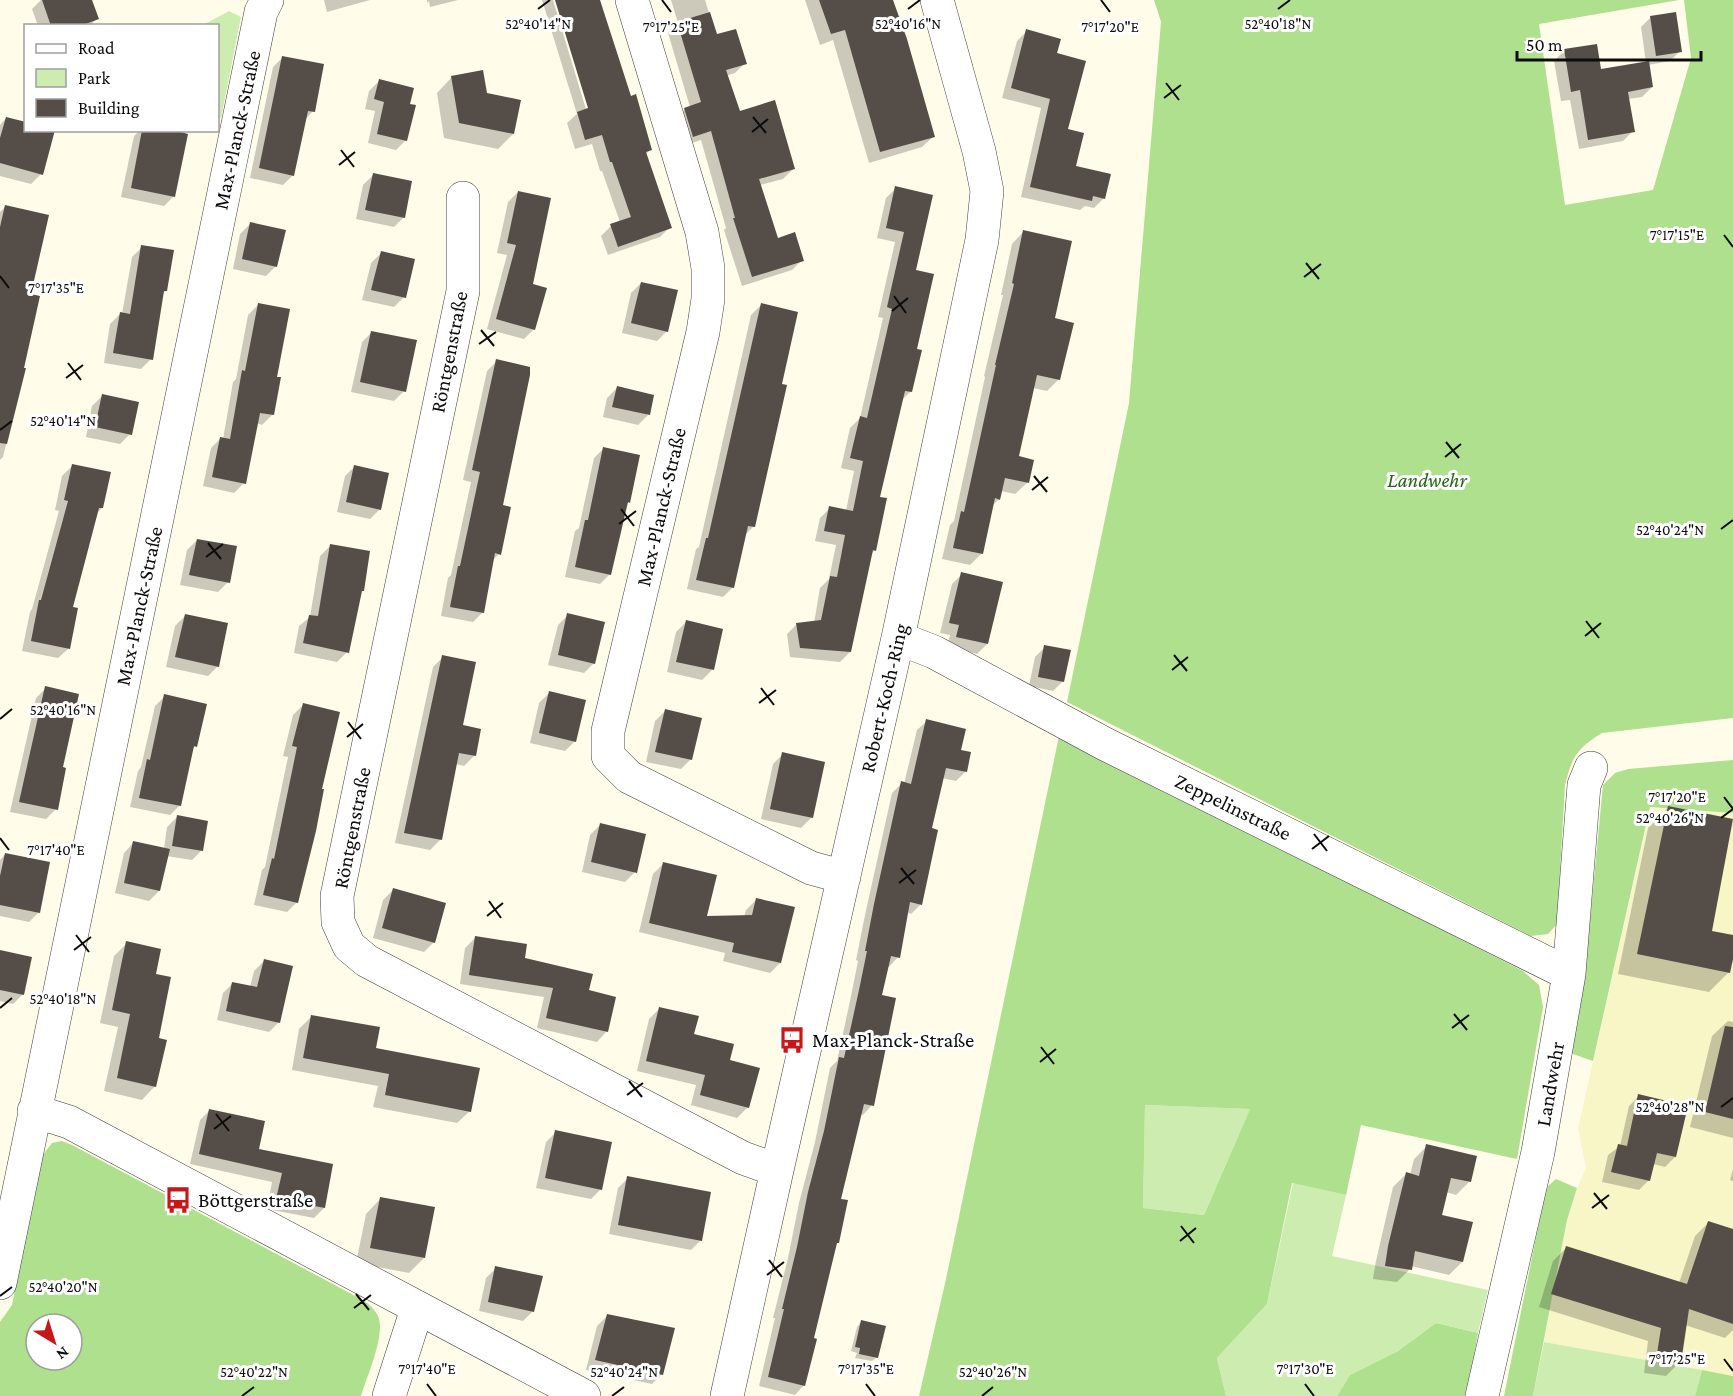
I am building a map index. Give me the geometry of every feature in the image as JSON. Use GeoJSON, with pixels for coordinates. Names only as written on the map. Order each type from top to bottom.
{"type":"FeatureCollection","features":[{"type":"Feature","properties":{"kind":"street","name":"Max-Planck-Straße"},"geometry":{"type":"LineString","coordinates":[[0,1283],[261,12],[267,0]]}},
{"type":"Feature","properties":{"kind":"street","name":"Max-Planck-Straße"},"geometry":{"type":"LineString","coordinates":[[632,0],[702,232],[708,268],[708,299],[703,332],[608,730],[608,756],[629,777],[811,868],[844,877]]}},
{"type":"Feature","properties":{"kind":"street","name":"Robert-Koch-Ring"},"geometry":{"type":"LineString","coordinates":[[727,1396],[898,638],[982,240],[987,191],[979,151],[937,0]]}},
{"type":"Feature","properties":{"kind":"street","name":"Röntgenstraße"},"geometry":{"type":"LineString","coordinates":[[463,198],[463,291],[337,896],[338,922],[349,946],[368,961],[744,1158],[777,1170]]}},
{"type":"Feature","properties":{"kind":"street","name":"Zeppelinstraße"},"geometry":{"type":"LineString","coordinates":[[898,638],[934,652],[1105,744],[1569,974]]}},
{"type":"Feature","properties":{"kind":"street","name":"Landwehr"},"geometry":{"type":"LineString","coordinates":[[1482,1396],[1539,1152],[1569,974],[1584,785],[1591,768]]}},
{"type":"Feature","properties":{"kind":"street"},"geometry":{"type":"LineString","coordinates":[[34,1111],[69,1122],[584,1396]]}},
{"type":"Feature","properties":{"kind":"street"},"geometry":{"type":"LineString","coordinates":[[389,1396],[417,1309]]}},
{"type":"Feature","properties":{"kind":"shaded area"},"geometry":{"type":"Polygon","coordinates":[[[1651,807],[1733,813],[1733,1376],[1544,1342],[1567,1220],[1586,1168],[1578,1128],[1651,807]]]}},
{"type":"Feature","properties":{"kind":"green space","name":"Landwehr"},"geometry":{"type":"Polygon","coordinates":[[[1154,0],[1679,0],[1539,24],[1565,205],[1653,190],[1691,58],[1684,0],[1733,0],[1733,718],[1602,733],[1581,749],[1573,760],[1565,785],[1557,924],[1548,934],[1531,936],[1067,702],[1129,403],[1161,22],[1154,0]]]}},
{"type":"Feature","properties":{"kind":"green space"},"geometry":{"type":"Polygon","coordinates":[[[229,11],[241,17],[221,118],[219,117],[219,24],[205,24],[229,11]]]}},
{"type":"Feature","properties":{"kind":"green space"},"geometry":{"type":"Polygon","coordinates":[[[1059,736],[1523,971],[1539,985],[1543,1007],[1517,1159],[1361,1125],[1346,1195],[1292,1183],[1267,1304],[1217,1358],[1226,1396],[919,1396],[946,1279],[1059,736]],[[1145,1105],[1143,1208],[1204,1215],[1250,1109],[1145,1105]]]}},
{"type":"Feature","properties":{"kind":"green space"},"geometry":{"type":"Polygon","coordinates":[[[1733,760],[1733,813],[1650,807],[1593,1061],[1570,1053],[1584,982],[1603,785],[1615,773],[1628,769],[1733,760]]]}},
{"type":"Feature","properties":{"kind":"green space"},"geometry":{"type":"Polygon","coordinates":[[[1145,1105],[1250,1109],[1204,1215],[1143,1208],[1145,1105]]]}},
{"type":"Feature","properties":{"kind":"green space"},"geometry":{"type":"Polygon","coordinates":[[[62,1141],[72,1145],[368,1304],[378,1316],[380,1333],[361,1396],[0,1396],[0,1322],[12,1305],[42,1156],[52,1143],[62,1141]]]}},
{"type":"Feature","properties":{"kind":"green space"},"geometry":{"type":"Polygon","coordinates":[[[1556,1179],[1577,1188],[1567,1220],[1533,1396],[1504,1396],[1546,1188],[1556,1179]]]}},
{"type":"Feature","properties":{"kind":"green space"},"geometry":{"type":"Polygon","coordinates":[[[1293,1183],[1346,1195],[1332,1256],[1488,1290],[1478,1333],[1436,1323],[1398,1351],[1350,1375],[1337,1396],[1226,1396],[1217,1358],[1267,1304],[1293,1183]]]}},
{"type":"Feature","properties":{"kind":"green space"},"geometry":{"type":"Polygon","coordinates":[[[1436,1323],[1478,1333],[1467,1396],[1337,1396],[1350,1375],[1398,1351],[1436,1323]]]}},
{"type":"Feature","properties":{"kind":"green space"},"geometry":{"type":"Polygon","coordinates":[[[1544,1342],[1702,1370],[1695,1396],[1533,1396],[1544,1342]]]}},
{"type":"Feature","properties":{"kind":"green space"},"geometry":{"type":"Polygon","coordinates":[[[1702,1370],[1733,1376],[1733,1396],[1695,1396],[1702,1370]]]}},
{"type":"Feature","properties":{"kind":"building"},"geometry":{"type":"Polygon","coordinates":[[[42,0],[92,0],[99,19],[85,24],[50,24],[42,0]]]}},
{"type":"Feature","properties":{"kind":"building"},"geometry":{"type":"Polygon","coordinates":[[[555,0],[600,0],[631,96],[636,94],[652,150],[646,152],[672,228],[618,247],[610,224],[631,217],[602,135],[585,140],[577,112],[588,108],[555,0]]]}},
{"type":"Feature","properties":{"kind":"building"},"geometry":{"type":"Polygon","coordinates":[[[819,0],[893,0],[907,39],[935,137],[880,152],[845,30],[831,34],[819,0]]]}},
{"type":"Feature","properties":{"kind":"building"},"geometry":{"type":"Polygon","coordinates":[[[710,12],[717,34],[736,29],[747,64],[726,70],[740,111],[775,100],[795,169],[759,179],[778,238],[795,232],[804,261],[752,277],[733,218],[735,218],[711,131],[693,137],[684,108],[701,102],[677,22],[710,12]]]}},
{"type":"Feature","properties":{"kind":"building"},"geometry":{"type":"Polygon","coordinates":[[[1676,12],[1682,52],[1656,56],[1650,16],[1676,12]]]}},
{"type":"Feature","properties":{"kind":"building"},"geometry":{"type":"Polygon","coordinates":[[[1026,29],[1061,39],[1057,53],[1086,61],[1068,129],[1084,133],[1076,166],[1111,174],[1105,199],[1093,196],[1092,201],[1030,187],[1050,99],[1011,88],[1026,29]]]}},
{"type":"Feature","properties":{"kind":"building"},"geometry":{"type":"Polygon","coordinates":[[[1597,44],[1601,69],[1649,61],[1653,87],[1628,92],[1635,132],[1588,140],[1580,90],[1571,92],[1564,49],[1597,44]]]}},
{"type":"Feature","properties":{"kind":"building"},"geometry":{"type":"Polygon","coordinates":[[[282,56],[324,64],[315,112],[308,111],[294,176],[259,168],[282,56]]]}},
{"type":"Feature","properties":{"kind":"building"},"geometry":{"type":"Polygon","coordinates":[[[483,70],[487,93],[521,100],[514,134],[459,123],[451,76],[483,70]]]}},
{"type":"Feature","properties":{"kind":"building"},"geometry":{"type":"Polygon","coordinates":[[[379,79],[414,88],[410,104],[416,105],[407,141],[377,134],[384,102],[374,99],[379,79]]]}},
{"type":"Feature","properties":{"kind":"building"},"geometry":{"type":"Polygon","coordinates":[[[6,117],[24,122],[24,132],[54,132],[43,175],[0,163],[0,138],[6,117]]]}},
{"type":"Feature","properties":{"kind":"building"},"geometry":{"type":"Polygon","coordinates":[[[142,132],[188,134],[175,197],[131,188],[142,132]]]}},
{"type":"Feature","properties":{"kind":"building"},"geometry":{"type":"Polygon","coordinates":[[[373,173],[412,181],[405,218],[365,210],[373,173]]]}},
{"type":"Feature","properties":{"kind":"building"},"geometry":{"type":"Polygon","coordinates":[[[895,186],[933,195],[916,270],[934,274],[917,349],[922,350],[912,392],[905,391],[880,497],[887,498],[851,652],[800,648],[796,623],[821,620],[830,576],[837,577],[845,535],[824,531],[829,506],[853,511],[863,461],[850,458],[860,416],[867,418],[892,309],[887,307],[904,232],[886,228],[895,186]]]}},
{"type":"Feature","properties":{"kind":"building"},"geometry":{"type":"Polygon","coordinates":[[[518,191],[551,198],[533,284],[547,288],[535,330],[496,319],[516,245],[507,243],[518,191]]]}},
{"type":"Feature","properties":{"kind":"building"},"geometry":{"type":"Polygon","coordinates":[[[5,205],[49,215],[31,294],[40,296],[24,368],[26,368],[7,444],[0,443],[0,227],[5,205]]]}},
{"type":"Feature","properties":{"kind":"building"},"geometry":{"type":"Polygon","coordinates":[[[250,222],[286,230],[277,267],[242,259],[250,222]]]}},
{"type":"Feature","properties":{"kind":"building"},"geometry":{"type":"Polygon","coordinates":[[[1023,230],[1072,241],[1055,318],[1074,323],[1060,380],[1037,375],[1019,456],[1034,460],[1029,483],[1005,478],[1000,500],[995,498],[983,554],[953,548],[961,511],[964,512],[1014,284],[1012,283],[1023,230]]]}},
{"type":"Feature","properties":{"kind":"building"},"geometry":{"type":"Polygon","coordinates":[[[141,245],[174,250],[167,291],[164,291],[153,360],[113,353],[120,312],[130,314],[141,245]]]}},
{"type":"Feature","properties":{"kind":"building"},"geometry":{"type":"Polygon","coordinates":[[[381,251],[415,259],[406,298],[371,290],[381,251]]]}},
{"type":"Feature","properties":{"kind":"building"},"geometry":{"type":"Polygon","coordinates":[[[641,282],[678,290],[668,332],[631,323],[641,282]]]}},
{"type":"Feature","properties":{"kind":"building"},"geometry":{"type":"Polygon","coordinates":[[[258,303],[290,309],[277,377],[281,377],[274,415],[260,413],[246,484],[212,477],[220,437],[230,439],[242,370],[245,371],[258,303]]]}},
{"type":"Feature","properties":{"kind":"building"},"geometry":{"type":"Polygon","coordinates":[[[761,303],[798,312],[782,384],[787,385],[755,527],[748,526],[734,588],[696,580],[706,538],[708,538],[761,303]]]}},
{"type":"Feature","properties":{"kind":"building"},"geometry":{"type":"Polygon","coordinates":[[[371,331],[417,340],[406,392],[360,382],[371,331]]]}},
{"type":"Feature","properties":{"kind":"building"},"geometry":{"type":"Polygon","coordinates":[[[496,359],[530,367],[530,375],[503,505],[511,507],[501,555],[495,553],[484,613],[450,607],[480,472],[472,470],[496,359]]]}},
{"type":"Feature","properties":{"kind":"building"},"geometry":{"type":"Polygon","coordinates":[[[617,386],[654,395],[650,415],[612,407],[617,386]]]}},
{"type":"Feature","properties":{"kind":"building"},"geometry":{"type":"Polygon","coordinates":[[[102,394],[139,402],[132,435],[95,427],[102,394]]]}},
{"type":"Feature","properties":{"kind":"building"},"geometry":{"type":"Polygon","coordinates":[[[603,447],[640,455],[611,575],[575,567],[585,520],[588,520],[603,447]]]}},
{"type":"Feature","properties":{"kind":"building"},"geometry":{"type":"Polygon","coordinates":[[[72,464],[111,472],[103,508],[99,508],[73,607],[78,608],[70,649],[31,641],[39,600],[41,600],[68,501],[64,500],[72,464]]]}},
{"type":"Feature","properties":{"kind":"building"},"geometry":{"type":"Polygon","coordinates":[[[354,465],[389,473],[381,510],[346,502],[354,465]]]}},
{"type":"Feature","properties":{"kind":"building"},"geometry":{"type":"Polygon","coordinates":[[[197,539],[237,546],[230,583],[189,575],[197,539]]]}},
{"type":"Feature","properties":{"kind":"building"},"geometry":{"type":"Polygon","coordinates":[[[330,544],[370,551],[364,591],[362,591],[349,653],[303,643],[309,615],[318,616],[330,544]]]}},
{"type":"Feature","properties":{"kind":"building"},"geometry":{"type":"Polygon","coordinates":[[[961,572],[1003,582],[988,644],[956,637],[959,625],[949,623],[961,572]]]}},
{"type":"Feature","properties":{"kind":"building"},"geometry":{"type":"Polygon","coordinates":[[[567,613],[605,622],[595,664],[558,655],[567,613]]]}},
{"type":"Feature","properties":{"kind":"building"},"geometry":{"type":"Polygon","coordinates":[[[185,614],[228,623],[219,667],[175,657],[185,614]]]}},
{"type":"Feature","properties":{"kind":"building"},"geometry":{"type":"Polygon","coordinates":[[[686,620],[723,629],[714,670],[676,662],[686,620]]]}},
{"type":"Feature","properties":{"kind":"building"},"geometry":{"type":"Polygon","coordinates":[[[1044,645],[1071,650],[1064,682],[1038,677],[1044,645]]]}},
{"type":"Feature","properties":{"kind":"building"},"geometry":{"type":"Polygon","coordinates":[[[442,655],[476,662],[463,725],[481,729],[476,756],[459,753],[442,840],[404,833],[442,655]]]}},
{"type":"Feature","properties":{"kind":"building"},"geometry":{"type":"Polygon","coordinates":[[[45,686],[79,694],[63,767],[66,768],[58,810],[19,802],[45,686]]]}},
{"type":"Feature","properties":{"kind":"building"},"geometry":{"type":"Polygon","coordinates":[[[549,691],[586,700],[576,742],[539,733],[549,691]]]}},
{"type":"Feature","properties":{"kind":"building"},"geometry":{"type":"Polygon","coordinates":[[[164,694],[207,704],[197,747],[194,746],[181,806],[139,798],[147,759],[150,760],[164,694]]]}},
{"type":"Feature","properties":{"kind":"building"},"geometry":{"type":"Polygon","coordinates":[[[303,703],[340,712],[322,789],[324,789],[316,831],[298,903],[263,895],[272,858],[274,859],[297,747],[292,746],[303,703]]]}},
{"type":"Feature","properties":{"kind":"building"},"geometry":{"type":"Polygon","coordinates":[[[665,709],[702,718],[692,760],[655,752],[665,709]]]}},
{"type":"Feature","properties":{"kind":"building"},"geometry":{"type":"Polygon","coordinates":[[[926,719],[966,729],[961,750],[971,752],[967,772],[946,768],[932,828],[938,830],[922,905],[910,902],[900,958],[891,956],[882,995],[896,998],[874,1106],[864,1104],[841,1199],[848,1200],[814,1338],[817,1339],[805,1386],[768,1377],[839,1057],[844,1058],[901,781],[911,784],[926,719]]]}},
{"type":"Feature","properties":{"kind":"building"},"geometry":{"type":"Polygon","coordinates":[[[782,752],[825,762],[813,818],[770,809],[782,752]]]}},
{"type":"Feature","properties":{"kind":"building"},"geometry":{"type":"Polygon","coordinates":[[[1668,806],[1733,819],[1712,931],[1733,935],[1733,959],[1730,973],[1637,954],[1668,806]]]}},
{"type":"Feature","properties":{"kind":"building"},"geometry":{"type":"Polygon","coordinates":[[[177,815],[208,821],[203,851],[172,846],[177,815]]]}},
{"type":"Feature","properties":{"kind":"building"},"geometry":{"type":"Polygon","coordinates":[[[600,823],[646,834],[637,873],[591,862],[600,823]]]}},
{"type":"Feature","properties":{"kind":"building"},"geometry":{"type":"Polygon","coordinates":[[[133,841],[170,849],[160,891],[124,883],[133,841]]]}},
{"type":"Feature","properties":{"kind":"building"},"geometry":{"type":"Polygon","coordinates":[[[5,853],[50,862],[40,913],[0,905],[0,876],[5,853]]]}},
{"type":"Feature","properties":{"kind":"building"},"geometry":{"type":"Polygon","coordinates":[[[663,862],[717,875],[707,916],[752,915],[756,898],[795,907],[781,963],[732,952],[734,943],[649,923],[663,862]]]}},
{"type":"Feature","properties":{"kind":"building"},"geometry":{"type":"Polygon","coordinates":[[[393,888],[446,903],[435,943],[382,928],[393,888]]]}},
{"type":"Feature","properties":{"kind":"building"},"geometry":{"type":"Polygon","coordinates":[[[475,936],[527,944],[525,958],[593,974],[589,990],[616,997],[608,1032],[546,1018],[553,988],[469,975],[475,936]]]}},
{"type":"Feature","properties":{"kind":"building"},"geometry":{"type":"Polygon","coordinates":[[[126,941],[161,949],[156,974],[171,977],[159,1038],[167,1040],[156,1087],[117,1078],[130,1014],[112,1010],[126,941]]]}},
{"type":"Feature","properties":{"kind":"building"},"geometry":{"type":"Polygon","coordinates":[[[0,950],[32,957],[24,995],[0,990],[0,950]]]}},
{"type":"Feature","properties":{"kind":"building"},"geometry":{"type":"Polygon","coordinates":[[[264,959],[293,966],[280,1023],[226,1011],[232,982],[257,987],[264,959]]]}},
{"type":"Feature","properties":{"kind":"building"},"geometry":{"type":"Polygon","coordinates":[[[659,1007],[699,1016],[694,1034],[734,1044],[730,1060],[760,1068],[749,1108],[700,1095],[705,1075],[646,1061],[659,1007]]]}},
{"type":"Feature","properties":{"kind":"building"},"geometry":{"type":"Polygon","coordinates":[[[311,1015],[380,1027],[376,1048],[480,1068],[471,1112],[385,1095],[389,1074],[303,1058],[311,1015]]]}},
{"type":"Feature","properties":{"kind":"building"},"geometry":{"type":"Polygon","coordinates":[[[1725,1026],[1733,1027],[1733,1119],[1705,1112],[1725,1026]]]}},
{"type":"Feature","properties":{"kind":"building"},"geometry":{"type":"Polygon","coordinates":[[[1638,1094],[1688,1106],[1676,1157],[1657,1153],[1650,1181],[1611,1172],[1618,1144],[1627,1146],[1638,1094]]]}},
{"type":"Feature","properties":{"kind":"building"},"geometry":{"type":"Polygon","coordinates":[[[209,1109],[265,1121],[259,1149],[333,1164],[325,1208],[276,1199],[282,1173],[199,1154],[209,1109]]]}},
{"type":"Feature","properties":{"kind":"building"},"geometry":{"type":"Polygon","coordinates":[[[555,1130],[612,1142],[602,1190],[545,1178],[555,1130]]]}},
{"type":"Feature","properties":{"kind":"building"},"geometry":{"type":"Polygon","coordinates":[[[1426,1144],[1477,1156],[1471,1182],[1451,1178],[1442,1215],[1473,1222],[1463,1262],[1415,1251],[1412,1270],[1385,1266],[1406,1172],[1419,1176],[1426,1144]]]}},
{"type":"Feature","properties":{"kind":"building"},"geometry":{"type":"Polygon","coordinates":[[[627,1176],[711,1192],[702,1241],[618,1225],[627,1176]]]}},
{"type":"Feature","properties":{"kind":"building"},"geometry":{"type":"Polygon","coordinates":[[[380,1197],[435,1207],[425,1258],[370,1248],[380,1197]]]}},
{"type":"Feature","properties":{"kind":"building"},"geometry":{"type":"Polygon","coordinates":[[[1708,1221],[1733,1229],[1733,1324],[1689,1309],[1681,1363],[1656,1360],[1661,1328],[1551,1294],[1566,1246],[1687,1284],[1708,1221]]]}},
{"type":"Feature","properties":{"kind":"building"},"geometry":{"type":"Polygon","coordinates":[[[495,1266],[543,1276],[534,1312],[488,1302],[495,1266]]]}},
{"type":"Feature","properties":{"kind":"building"},"geometry":{"type":"Polygon","coordinates":[[[607,1314],[675,1328],[663,1375],[595,1360],[607,1314]]]}},
{"type":"Feature","properties":{"kind":"building"},"geometry":{"type":"Polygon","coordinates":[[[861,1320],[886,1326],[878,1358],[859,1354],[860,1348],[855,1347],[861,1320]]]}},
{"type":"Feature","properties":{"kind":"place","name":"Max-Planck-Straße"},"geometry":{"type":"Point","coordinates":[792,1040]}},
{"type":"Feature","properties":{"kind":"place","name":"Böttgerstraße"},"geometry":{"type":"Point","coordinates":[178,1200]}}]}
